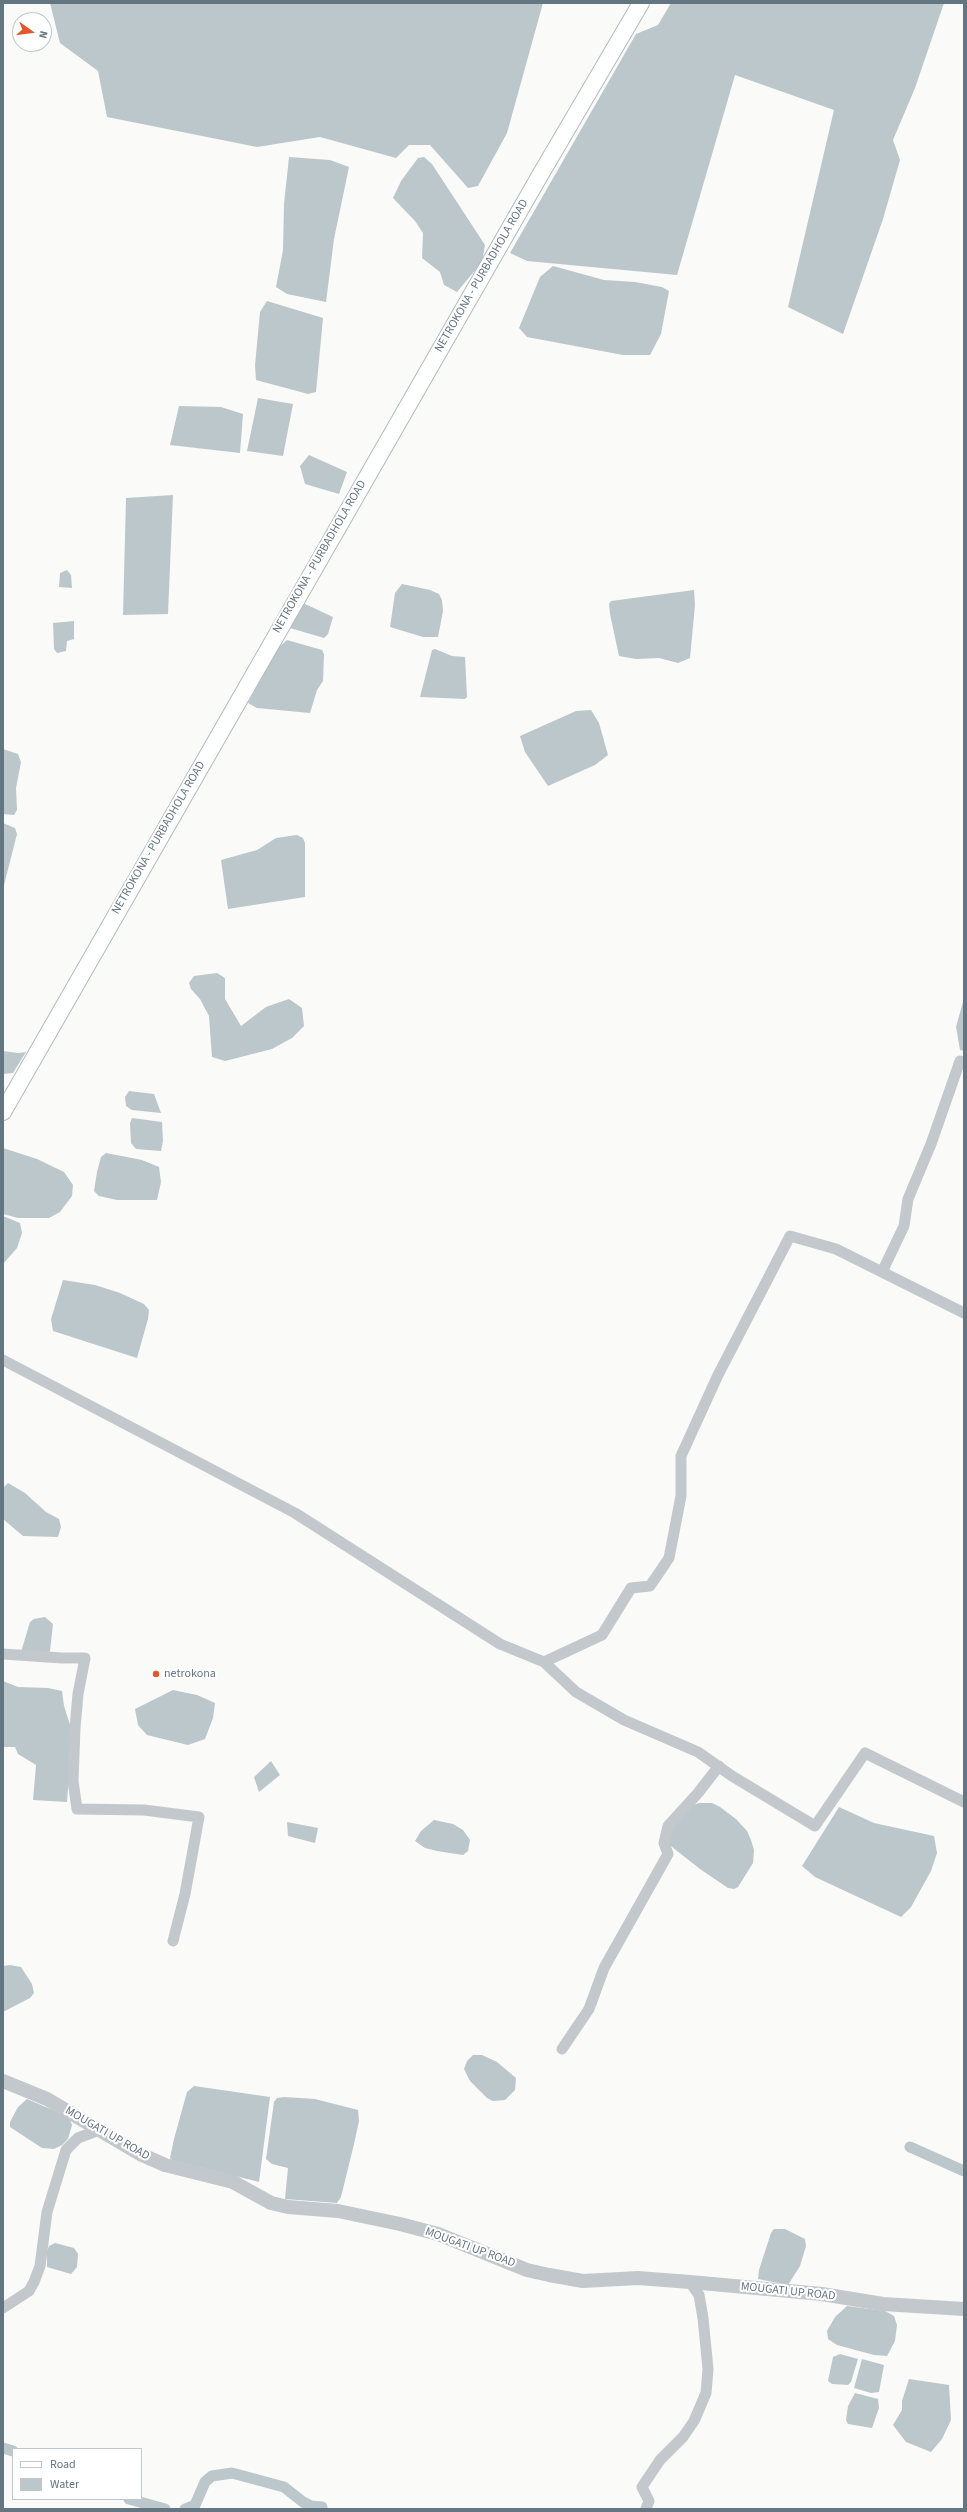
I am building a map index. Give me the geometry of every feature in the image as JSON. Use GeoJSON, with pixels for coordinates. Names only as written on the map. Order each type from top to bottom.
{"type":"FeatureCollection","features":[{"type":"Feature","properties":{"kind":"main road","name":"NETROKONA - PURBADHOLA ROAD"},"geometry":{"type":"LineString","coordinates":[[3,1112],[519,212],[641,3]]}},
{"type":"Feature","properties":{"kind":"street"},"geometry":{"type":"LineString","coordinates":[[882,1272],[904,1226],[908,1199],[931,1144],[960,1062],[964,1062]]}},
{"type":"Feature","properties":{"kind":"street"},"geometry":{"type":"LineString","coordinates":[[544,1662],[602,1636],[631,1588],[650,1586],[670,1558],[681,1496],[682,1456],[718,1375],[790,1236],[836,1249],[964,1314]]}},
{"type":"Feature","properties":{"kind":"street"},"geometry":{"type":"LineString","coordinates":[[3,1360],[295,1513],[500,1644],[544,1662],[576,1692],[624,1720],[698,1752],[815,1826],[864,1753],[964,1802]]}},
{"type":"Feature","properties":{"kind":"street"},"geometry":{"type":"LineString","coordinates":[[3,1654],[84,1658],[78,1694],[75,1728],[73,1781],[77,1809],[144,1810],[199,1817],[185,1894],[173,1941]]}},
{"type":"Feature","properties":{"kind":"street"},"geometry":{"type":"LineString","coordinates":[[562,2049],[588,2009],[604,1968],[668,1854],[664,1843],[668,1826],[698,1793],[719,1766]]}},
{"type":"Feature","properties":{"kind":"street","name":"MOUGATI UP ROAD"},"geometry":{"type":"LineString","coordinates":[[3,2081],[47,2099],[140,2154],[165,2165],[233,2182],[271,2203],[288,2207],[338,2211],[438,2234],[527,2270],[583,2281],[638,2278],[822,2294],[882,2304],[964,2309]]}},
{"type":"Feature","properties":{"kind":"street"},"geometry":{"type":"LineString","coordinates":[[3,2308],[29,2291],[34,2282],[40,2266],[47,2212],[66,2150],[78,2138],[99,2130]]}},
{"type":"Feature","properties":{"kind":"street"},"geometry":{"type":"LineString","coordinates":[[646,2509],[649,2501],[642,2487],[660,2460],[683,2437],[694,2421],[706,2393],[708,2368],[703,2318],[698,2295],[690,2282]]}},
{"type":"Feature","properties":{"kind":"water"},"geometry":{"type":"Polygon","coordinates":[[[50,3],[543,3],[507,133],[478,186],[468,188],[430,145],[409,145],[396,158],[320,137],[257,147],[107,117],[98,71],[60,43],[50,3]]]}},
{"type":"Feature","properties":{"kind":"water"},"geometry":{"type":"Polygon","coordinates":[[[671,3],[944,3],[915,88],[893,140],[900,160],[883,219],[843,334],[788,307],[834,110],[735,75],[677,275],[527,261],[510,253],[636,34],[658,25],[671,3]]]}},
{"type":"Feature","properties":{"kind":"water"},"geometry":{"type":"Polygon","coordinates":[[[289,157],[330,160],[349,167],[334,239],[326,302],[287,294],[276,287],[283,250],[284,204],[289,157]]]}},
{"type":"Feature","properties":{"kind":"water"},"geometry":{"type":"Polygon","coordinates":[[[424,157],[432,164],[485,245],[482,262],[457,292],[444,285],[440,272],[422,258],[423,233],[415,221],[393,198],[401,181],[418,158],[424,157]]]}},
{"type":"Feature","properties":{"kind":"water"},"geometry":{"type":"Polygon","coordinates":[[[553,266],[604,280],[635,282],[662,287],[669,291],[661,334],[650,355],[623,355],[527,337],[519,328],[540,277],[553,266]]]}},
{"type":"Feature","properties":{"kind":"water"},"geometry":{"type":"Polygon","coordinates":[[[267,301],[323,318],[316,392],[308,394],[256,380],[255,365],[260,312],[267,301]]]}},
{"type":"Feature","properties":{"kind":"water"},"geometry":{"type":"Polygon","coordinates":[[[258,398],[293,404],[283,456],[247,451],[258,398]]]}},
{"type":"Feature","properties":{"kind":"water"},"geometry":{"type":"Polygon","coordinates":[[[179,406],[221,407],[243,414],[240,453],[170,445],[179,406]]]}},
{"type":"Feature","properties":{"kind":"water"},"geometry":{"type":"Polygon","coordinates":[[[309,455],[347,472],[339,494],[305,484],[300,466],[309,455]]]}},
{"type":"Feature","properties":{"kind":"water"},"geometry":{"type":"Polygon","coordinates":[[[173,495],[168,614],[123,615],[126,498],[173,495]]]}},
{"type":"Feature","properties":{"kind":"water"},"geometry":{"type":"Polygon","coordinates":[[[67,570],[71,575],[72,588],[59,587],[60,573],[67,570]]]}},
{"type":"Feature","properties":{"kind":"water"},"geometry":{"type":"Polygon","coordinates":[[[402,584],[430,590],[439,594],[442,600],[443,611],[438,637],[423,637],[390,627],[395,593],[402,584]]]}},
{"type":"Feature","properties":{"kind":"water"},"geometry":{"type":"Polygon","coordinates":[[[694,590],[695,605],[690,658],[678,663],[659,658],[636,659],[619,656],[610,614],[609,604],[611,601],[694,590]]]}},
{"type":"Feature","properties":{"kind":"water"},"geometry":{"type":"Polygon","coordinates":[[[303,603],[333,617],[328,634],[324,638],[290,628],[303,603]]]}},
{"type":"Feature","properties":{"kind":"water"},"geometry":{"type":"Polygon","coordinates":[[[74,621],[74,639],[67,641],[66,651],[57,653],[54,649],[53,623],[74,621]]]}},
{"type":"Feature","properties":{"kind":"water"},"geometry":{"type":"Polygon","coordinates":[[[287,640],[322,650],[324,654],[323,681],[317,690],[310,713],[257,708],[248,703],[278,648],[287,640]]]}},
{"type":"Feature","properties":{"kind":"water"},"geometry":{"type":"Polygon","coordinates":[[[435,649],[452,656],[465,657],[467,697],[465,699],[420,697],[432,650],[435,649]]]}},
{"type":"Feature","properties":{"kind":"water"},"geometry":{"type":"Polygon","coordinates":[[[591,710],[599,723],[608,755],[595,765],[548,786],[525,752],[520,736],[576,711],[591,710]]]}},
{"type":"Feature","properties":{"kind":"water"},"geometry":{"type":"Polygon","coordinates":[[[3,749],[18,754],[21,762],[16,788],[17,810],[14,815],[3,814],[3,749]]]}},
{"type":"Feature","properties":{"kind":"water"},"geometry":{"type":"Polygon","coordinates":[[[3,823],[15,828],[17,834],[3,889],[3,823]]]}},
{"type":"Feature","properties":{"kind":"water"},"geometry":{"type":"Polygon","coordinates":[[[297,835],[303,838],[305,843],[305,897],[228,909],[221,860],[257,850],[276,838],[297,835]]]}},
{"type":"Feature","properties":{"kind":"water"},"geometry":{"type":"Polygon","coordinates":[[[217,973],[225,978],[225,999],[241,1026],[266,1007],[289,999],[302,1008],[304,1026],[292,1038],[272,1049],[225,1061],[212,1057],[209,1016],[200,999],[191,989],[189,983],[194,976],[217,973]]]}},
{"type":"Feature","properties":{"kind":"water"},"geometry":{"type":"Polygon","coordinates":[[[964,998],[964,1051],[960,1050],[956,1027],[964,998]]]}},
{"type":"Feature","properties":{"kind":"water"},"geometry":{"type":"Polygon","coordinates":[[[3,1051],[18,1053],[26,1052],[13,1073],[3,1074],[3,1051]]]}},
{"type":"Feature","properties":{"kind":"water"},"geometry":{"type":"Polygon","coordinates":[[[129,1091],[154,1094],[161,1113],[132,1110],[126,1106],[125,1097],[129,1091]]]}},
{"type":"Feature","properties":{"kind":"water"},"geometry":{"type":"Polygon","coordinates":[[[132,1118],[162,1122],[163,1141],[161,1151],[136,1149],[131,1143],[130,1123],[132,1118]]]}},
{"type":"Feature","properties":{"kind":"water"},"geometry":{"type":"Polygon","coordinates":[[[3,1148],[37,1159],[64,1172],[73,1185],[72,1196],[60,1212],[49,1218],[18,1218],[3,1214],[3,1148]]]}},
{"type":"Feature","properties":{"kind":"water"},"geometry":{"type":"Polygon","coordinates":[[[106,1153],[142,1160],[159,1167],[161,1182],[157,1200],[117,1200],[99,1196],[94,1191],[97,1172],[101,1157],[106,1153]]]}},
{"type":"Feature","properties":{"kind":"water"},"geometry":{"type":"Polygon","coordinates":[[[3,1216],[20,1223],[22,1233],[17,1248],[3,1264],[3,1216]]]}},
{"type":"Feature","properties":{"kind":"water"},"geometry":{"type":"Polygon","coordinates":[[[63,1280],[95,1285],[120,1293],[144,1304],[149,1310],[148,1319],[137,1358],[53,1331],[51,1319],[63,1280]]]}},
{"type":"Feature","properties":{"kind":"water"},"geometry":{"type":"Polygon","coordinates":[[[8,1483],[25,1493],[46,1512],[59,1519],[61,1527],[58,1537],[23,1536],[3,1519],[3,1488],[8,1483]]]}},
{"type":"Feature","properties":{"kind":"water"},"geometry":{"type":"Polygon","coordinates":[[[45,1617],[53,1624],[50,1651],[48,1653],[21,1652],[30,1622],[34,1619],[45,1617]]]}},
{"type":"Feature","properties":{"kind":"water"},"geometry":{"type":"Polygon","coordinates":[[[3,1681],[18,1687],[48,1688],[62,1691],[64,1706],[72,1731],[67,1802],[33,1800],[36,1765],[18,1754],[15,1747],[3,1747],[3,1681]]]}},
{"type":"Feature","properties":{"kind":"water"},"geometry":{"type":"Polygon","coordinates":[[[173,1690],[197,1695],[215,1703],[213,1718],[205,1739],[188,1745],[147,1735],[138,1725],[135,1709],[173,1690]]]}},
{"type":"Feature","properties":{"kind":"water"},"geometry":{"type":"Polygon","coordinates":[[[271,1761],[280,1775],[259,1792],[254,1777],[271,1761]]]}},
{"type":"Feature","properties":{"kind":"water"},"geometry":{"type":"Polygon","coordinates":[[[699,1803],[712,1803],[720,1807],[736,1819],[747,1831],[751,1840],[754,1850],[753,1863],[738,1887],[734,1889],[728,1888],[700,1869],[667,1843],[674,1821],[684,1808],[699,1803]]]}},
{"type":"Feature","properties":{"kind":"water"},"geometry":{"type":"Polygon","coordinates":[[[839,1807],[874,1823],[934,1836],[937,1853],[931,1871],[911,1907],[901,1917],[815,1877],[802,1866],[839,1807]]]}},
{"type":"Feature","properties":{"kind":"water"},"geometry":{"type":"Polygon","coordinates":[[[434,1820],[453,1824],[463,1830],[470,1840],[468,1851],[463,1855],[437,1851],[425,1848],[415,1841],[421,1831],[434,1820]]]}},
{"type":"Feature","properties":{"kind":"water"},"geometry":{"type":"Polygon","coordinates":[[[287,1822],[318,1828],[315,1843],[288,1836],[287,1822]]]}},
{"type":"Feature","properties":{"kind":"water"},"geometry":{"type":"Polygon","coordinates":[[[10,1965],[21,1967],[32,1984],[34,1993],[30,1998],[3,2012],[3,1966],[10,1965]]]}},
{"type":"Feature","properties":{"kind":"water"},"geometry":{"type":"Polygon","coordinates":[[[473,2055],[482,2055],[497,2062],[516,2078],[515,2090],[505,2100],[493,2101],[487,2098],[470,2081],[464,2069],[467,2061],[473,2055]]]}},
{"type":"Feature","properties":{"kind":"water"},"geometry":{"type":"Polygon","coordinates":[[[194,2086],[270,2097],[259,2182],[172,2160],[170,2158],[187,2092],[194,2086]]]}},
{"type":"Feature","properties":{"kind":"water"},"geometry":{"type":"Polygon","coordinates":[[[277,2098],[315,2099],[358,2110],[359,2121],[354,2144],[341,2197],[337,2203],[285,2199],[288,2168],[272,2164],[266,2159],[274,2102],[277,2098]]]}},
{"type":"Feature","properties":{"kind":"water"},"geometry":{"type":"Polygon","coordinates":[[[27,2099],[69,2117],[72,2125],[68,2139],[62,2145],[54,2149],[42,2148],[10,2127],[10,2122],[18,2107],[27,2099]]]}},
{"type":"Feature","properties":{"kind":"water"},"geometry":{"type":"Polygon","coordinates":[[[774,2229],[785,2229],[805,2239],[806,2246],[800,2266],[788,2285],[758,2279],[759,2270],[771,2233],[774,2229]]]}},
{"type":"Feature","properties":{"kind":"water"},"geometry":{"type":"Polygon","coordinates":[[[55,2243],[74,2248],[78,2254],[77,2267],[71,2274],[47,2267],[47,2251],[49,2246],[55,2243]]]}},
{"type":"Feature","properties":{"kind":"water"},"geometry":{"type":"Polygon","coordinates":[[[847,2306],[885,2311],[894,2316],[897,2325],[895,2341],[887,2356],[874,2355],[837,2345],[828,2339],[827,2331],[835,2317],[847,2306]]]}},
{"type":"Feature","properties":{"kind":"water"},"geometry":{"type":"Polygon","coordinates":[[[840,2354],[858,2359],[851,2382],[848,2385],[832,2384],[828,2381],[833,2357],[840,2354]]]}},
{"type":"Feature","properties":{"kind":"water"},"geometry":{"type":"Polygon","coordinates":[[[862,2359],[884,2365],[879,2392],[871,2393],[854,2388],[862,2359]]]}},
{"type":"Feature","properties":{"kind":"water"},"geometry":{"type":"Polygon","coordinates":[[[909,2379],[949,2385],[951,2420],[942,2439],[931,2452],[906,2442],[893,2425],[902,2410],[902,2401],[909,2379]]]}},
{"type":"Feature","properties":{"kind":"water"},"geometry":{"type":"Polygon","coordinates":[[[855,2393],[878,2399],[879,2408],[872,2428],[848,2424],[846,2420],[848,2406],[855,2393]]]}},
{"type":"Feature","properties":{"kind":"waterway"},"geometry":{"type":"LineString","coordinates":[[910,2147],[964,2171]]}},
{"type":"Feature","properties":{"kind":"waterway"},"geometry":{"type":"LineString","coordinates":[[3,2448],[12,2451]]}},
{"type":"Feature","properties":{"kind":"waterway"},"geometry":{"type":"LineString","coordinates":[[185,2509],[195,2505],[205,2482],[212,2476],[232,2473],[284,2487],[303,2502],[311,2506],[322,2507]]}},
{"type":"Feature","properties":{"kind":"waterway"},"geometry":{"type":"LineString","coordinates":[[133,2500],[165,2509]]}},
{"type":"Feature","properties":{"kind":"place","name":"netrokona"},"geometry":{"type":"Point","coordinates":[156,1674]}}]}
